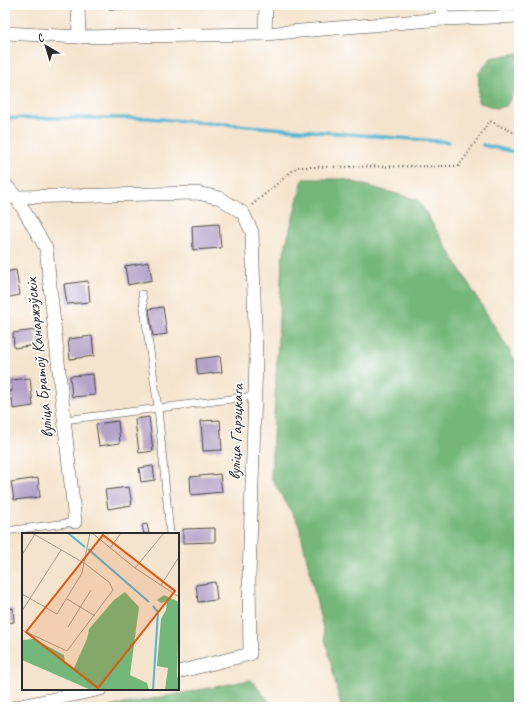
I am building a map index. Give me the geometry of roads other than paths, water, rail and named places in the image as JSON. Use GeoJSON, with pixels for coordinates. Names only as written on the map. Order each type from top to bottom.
{"type":"FeatureCollection","features":[{"type":"Feature","properties":{"kind":"street"},"geometry":{"type":"LineString","coordinates":[[78,5],[79,37]]}},
{"type":"Feature","properties":{"kind":"street"},"geometry":{"type":"LineString","coordinates":[[265,34],[266,5]]}},
{"type":"Feature","properties":{"kind":"street"},"geometry":{"type":"LineString","coordinates":[[441,5],[442,19]]}},
{"type":"Feature","properties":{"kind":"street"},"geometry":{"type":"LineString","coordinates":[[5,33],[79,37],[265,34],[442,19],[519,16]]}},
{"type":"Feature","properties":{"kind":"street","name":"вуліца Братоў Канаржэўскіх"},"geometry":{"type":"LineString","coordinates":[[5,184],[11,198],[46,248],[75,522]]}},
{"type":"Feature","properties":{"kind":"street","name":"вуліца Гарэцкага"},"geometry":{"type":"LineString","coordinates":[[11,198],[197,194],[220,198],[243,213],[252,232],[256,359],[249,577],[250,654],[179,672]]}},
{"type":"Feature","properties":{"kind":"street"},"geometry":{"type":"LineString","coordinates":[[16,707],[96,690]]}},
{"type":"Feature","properties":{"kind":"lane"},"geometry":{"type":"LineString","coordinates":[[142,294],[158,408],[170,533]]}},
{"type":"Feature","properties":{"kind":"lane"},"geometry":{"type":"LineString","coordinates":[[64,420],[255,396]]}},
{"type":"Feature","properties":{"kind":"lane"},"geometry":{"type":"LineString","coordinates":[[5,531],[75,522]]}},
{"type":"Feature","properties":{"kind":"waterway"},"geometry":{"type":"LineString","coordinates":[[5,118],[147,118],[449,142]]}},
{"type":"Feature","properties":{"kind":"waterway"},"geometry":{"type":"LineString","coordinates":[[483,145],[519,153]]}}]}
